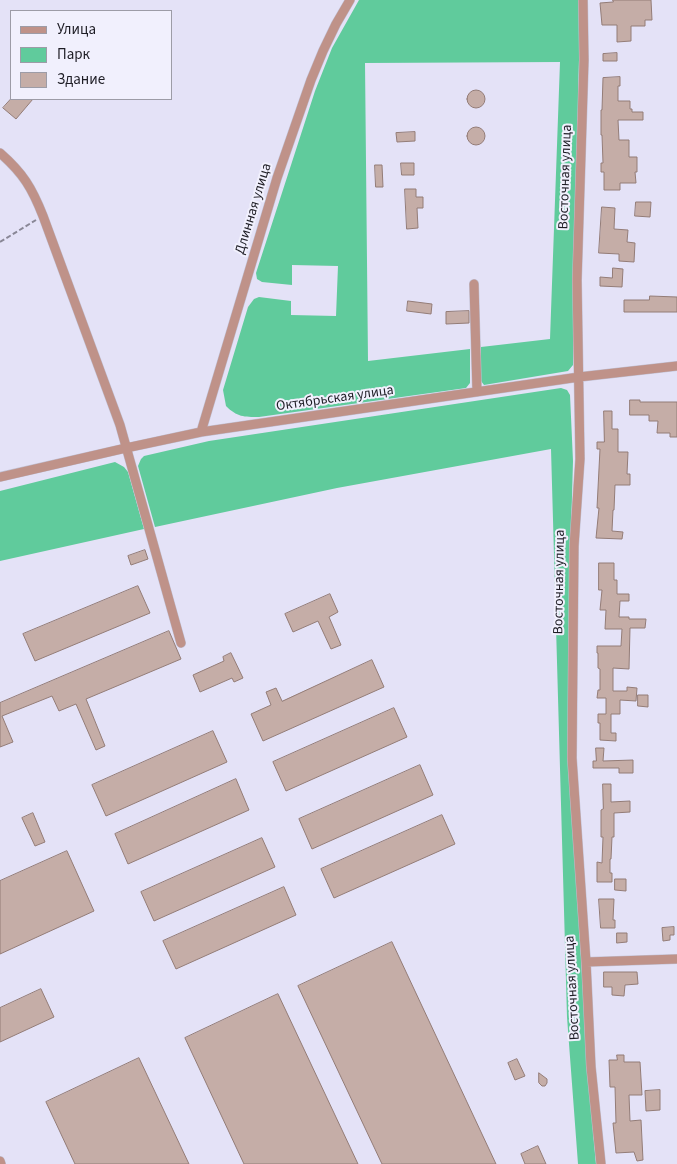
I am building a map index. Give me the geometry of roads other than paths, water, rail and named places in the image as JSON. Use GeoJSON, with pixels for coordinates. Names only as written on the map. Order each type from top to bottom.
{"type":"FeatureCollection","features":[{"type":"Feature","properties":{"kind":"street","name":"Длинная улица"},"geometry":{"type":"LineString","coordinates":[[202,432],[277,178],[311,80],[336,24],[350,0]]}},
{"type":"Feature","properties":{"kind":"street","name":"Восточная улица"},"geometry":{"type":"LineString","coordinates":[[583,0],[584,60],[577,280],[580,459],[574,546],[572,758],[591,1067],[601,1164]]}},
{"type":"Feature","properties":{"kind":"street"},"geometry":{"type":"LineString","coordinates":[[0,153],[26,180],[43,216],[120,425],[182,643]]}},
{"type":"Feature","properties":{"kind":"street"},"geometry":{"type":"LineString","coordinates":[[474,284],[477,392]]}},
{"type":"Feature","properties":{"kind":"street","name":"Октябрьская улица"},"geometry":{"type":"LineString","coordinates":[[0,477],[202,432],[579,377],[677,366]]}},
{"type":"Feature","properties":{"kind":"street"},"geometry":{"type":"LineString","coordinates":[[586,962],[677,959]]}}]}
